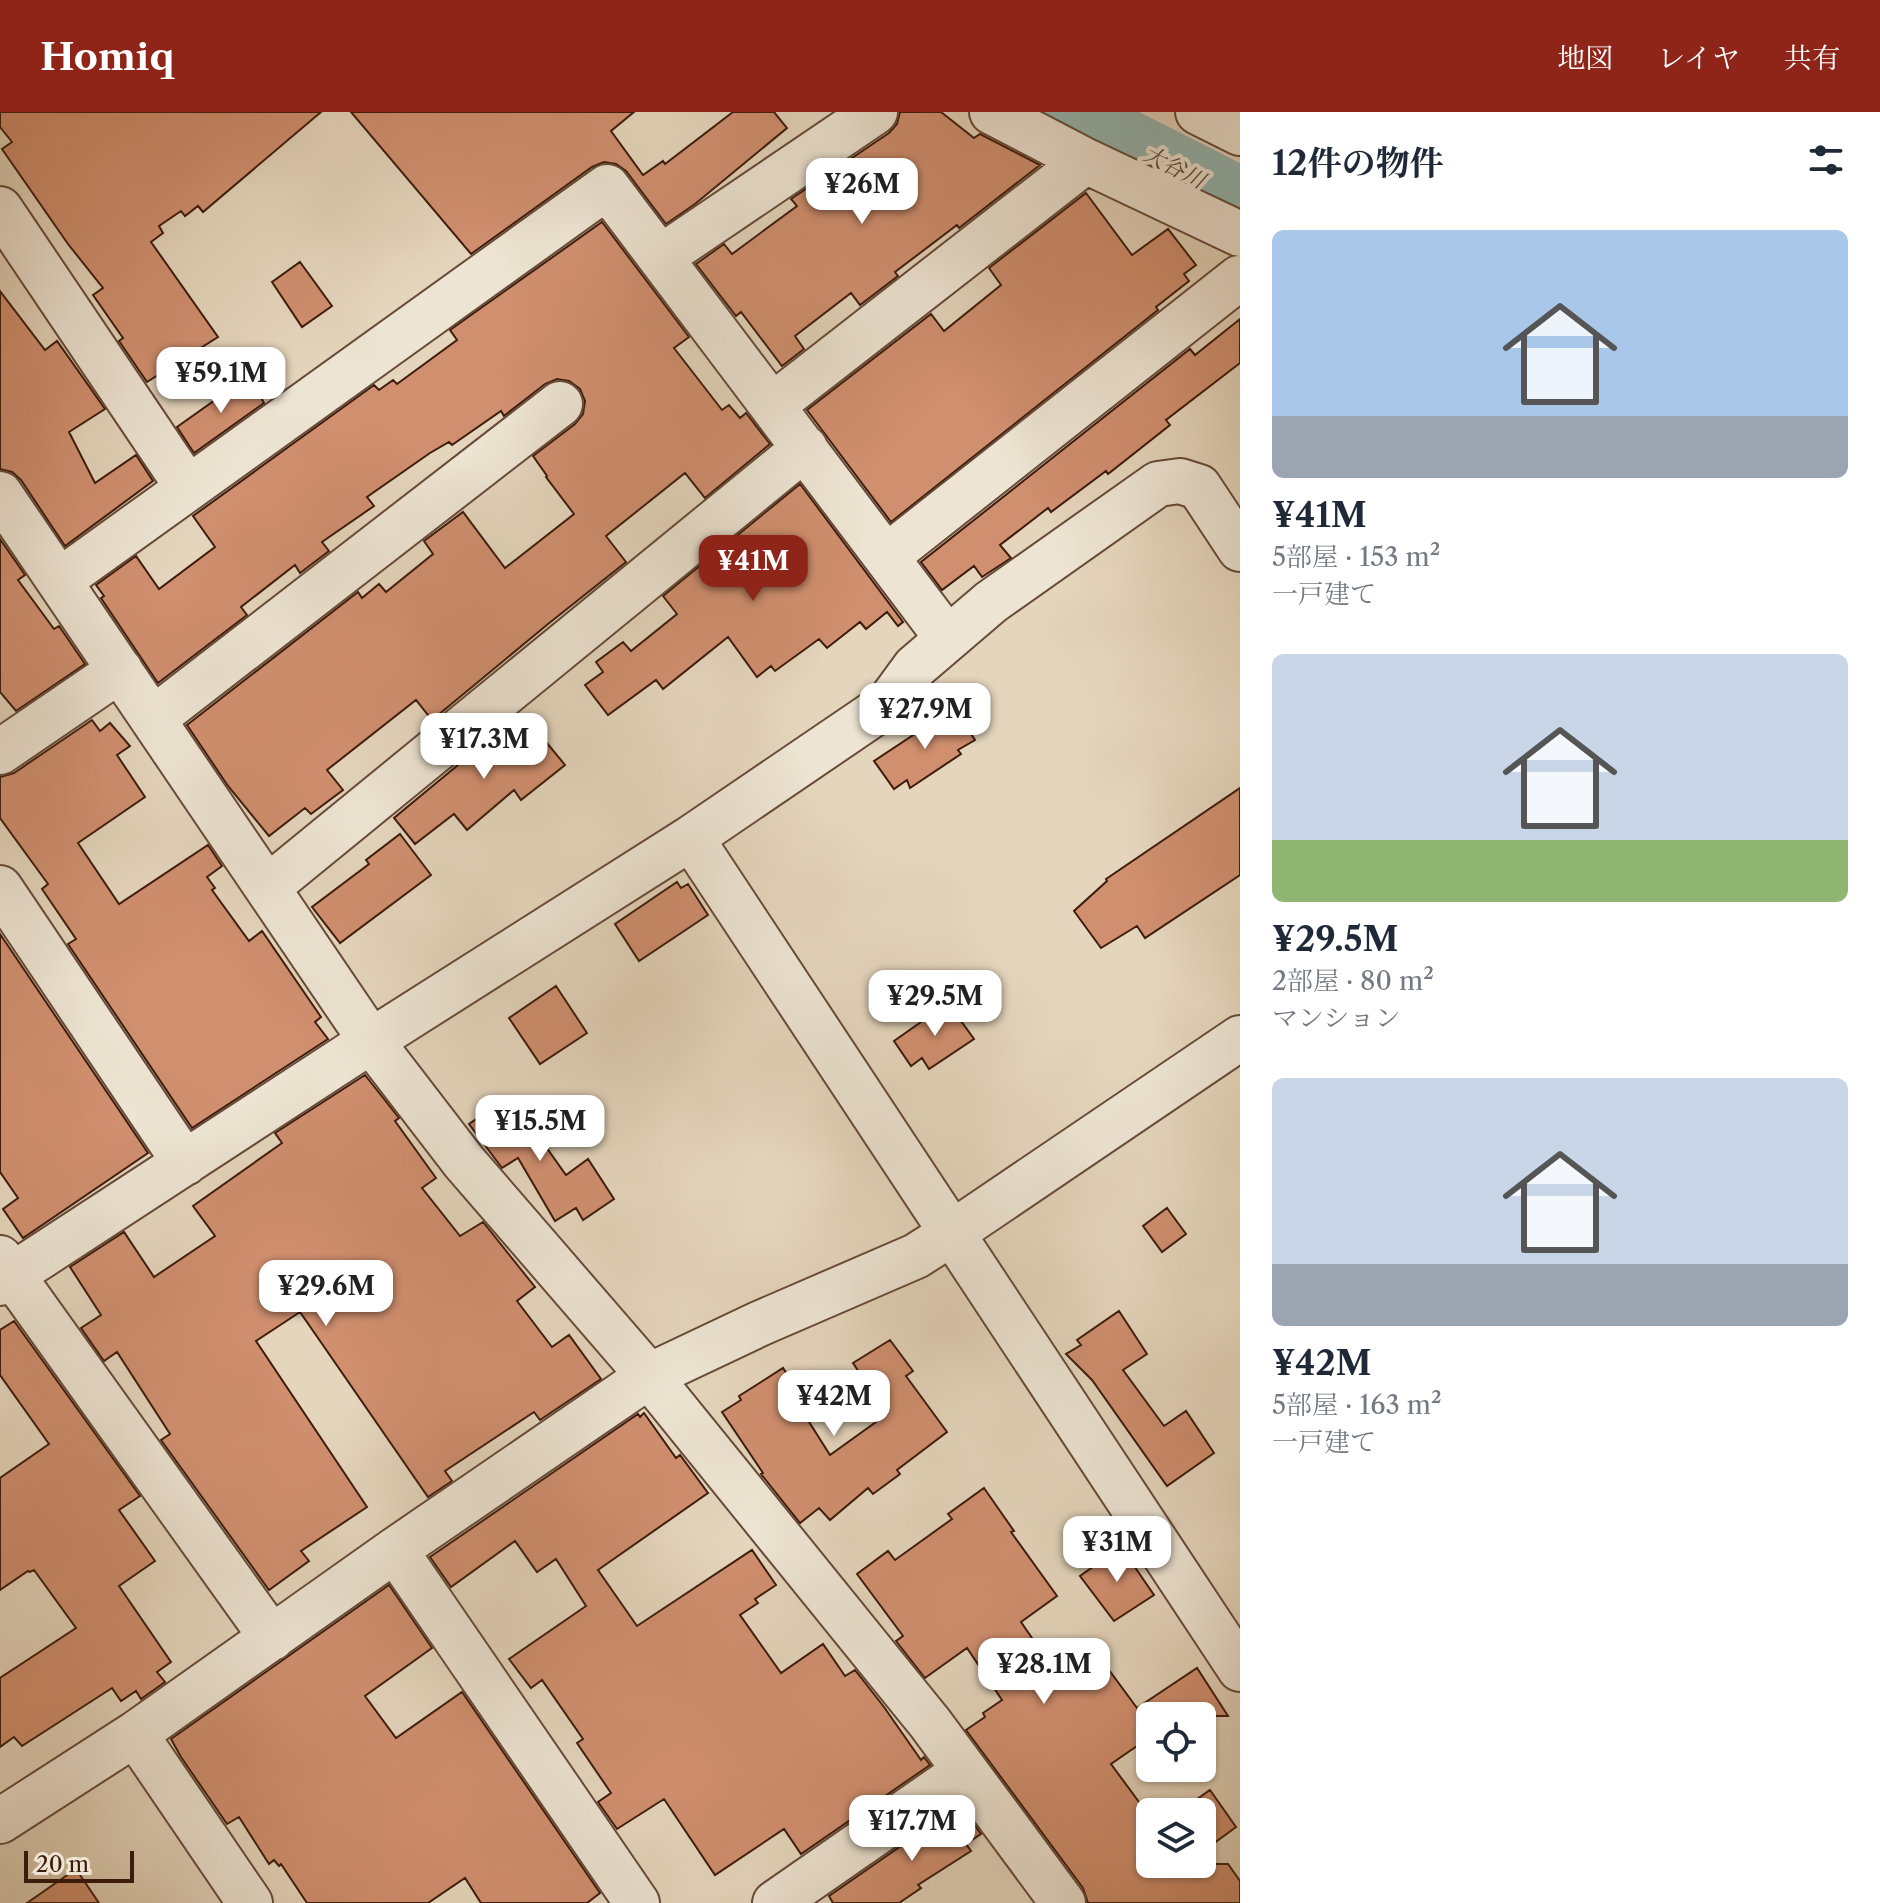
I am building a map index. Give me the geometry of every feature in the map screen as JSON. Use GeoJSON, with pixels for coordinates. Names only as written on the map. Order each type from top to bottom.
{"type":"FeatureCollection","features":[{"type":"Feature","properties":{"kind":"street"},"geometry":{"type":"LineString","coordinates":[[661,257],[875,112]]}},
{"type":"Feature","properties":{"kind":"street"},"geometry":{"type":"LineString","coordinates":[[992,112],[1086,161],[1240,234]]}},
{"type":"Feature","properties":{"kind":"street"},"geometry":{"type":"LineString","coordinates":[[1198,112],[1240,133]]}},
{"type":"Feature","properties":{"kind":"street"},"geometry":{"type":"LineString","coordinates":[[773,405],[1086,161]]}},
{"type":"Feature","properties":{"kind":"street"},"geometry":{"type":"LineString","coordinates":[[59,581],[607,187],[947,638]]}},
{"type":"Feature","properties":{"kind":"street"},"geometry":{"type":"LineString","coordinates":[[0,209],[188,488]]}},
{"type":"Feature","properties":{"kind":"street"},"geometry":{"type":"LineString","coordinates":[[886,557],[1240,278]]}},
{"type":"Feature","properties":{"kind":"street"},"geometry":{"type":"LineString","coordinates":[[153,719],[560,404]]}},
{"type":"Feature","properties":{"kind":"street"},"geometry":{"type":"LineString","coordinates":[[268,887],[805,448]]}},
{"type":"Feature","properties":{"kind":"street"},"geometry":{"type":"LineString","coordinates":[[272,1638],[4,1272],[185,1163],[691,838],[888,704],[915,667],[991,602],[1158,484],[1180,481],[1199,487],[1240,549]]}},
{"type":"Feature","properties":{"kind":"street"},"geometry":{"type":"LineString","coordinates":[[0,494],[371,1041],[464,1162],[649,1376],[930,1723],[1063,1903]]}},
{"type":"Feature","properties":{"kind":"street"},"geometry":{"type":"LineString","coordinates":[[0,752],[120,670]]}},
{"type":"Feature","properties":{"kind":"street"},"geometry":{"type":"LineString","coordinates":[[691,838],[1240,1669]]}},
{"type":"Feature","properties":{"kind":"street"},"geometry":{"type":"LineString","coordinates":[[0,888],[185,1163]]}},
{"type":"Feature","properties":{"kind":"street"},"geometry":{"type":"LineString","coordinates":[[0,1821],[135,1734],[649,1376],[761,1323],[916,1256],[1240,1038]]}},
{"type":"Feature","properties":{"kind":"street"},"geometry":{"type":"LineString","coordinates":[[395,1550],[637,1903]]}},
{"type":"Feature","properties":{"kind":"street"},"geometry":{"type":"LineString","coordinates":[[135,1734],[250,1903]]}},
{"type":"Feature","properties":{"kind":"street"},"geometry":{"type":"LineString","coordinates":[[775,1903],[965,1771]]}},
{"type":"Feature","properties":{"kind":"building"},"geometry":{"type":"Polygon","coordinates":[[[0,112],[321,112],[203,212],[198,206],[185,216],[181,211],[159,226],[163,233],[151,242],[218,337],[147,382],[119,341],[123,338],[93,295],[103,288],[68,244],[2,149],[12,142],[0,127],[0,112]]]}},
{"type":"Feature","properties":{"kind":"building"},"geometry":{"type":"Polygon","coordinates":[[[351,112],[634,112],[611,131],[643,175],[663,161],[665,164],[733,112],[774,112],[787,128],[666,224],[626,171],[616,164],[604,162],[592,167],[471,254],[351,112]]]}},
{"type":"Feature","properties":{"kind":"building"},"geometry":{"type":"Polygon","coordinates":[[[900,112],[941,112],[974,138],[980,134],[1040,165],[959,228],[957,225],[895,272],[898,276],[860,305],[851,293],[795,336],[804,349],[782,366],[741,312],[736,316],[696,264],[724,244],[732,254],[797,206],[791,199],[889,133],[897,124],[900,112]]]}},
{"type":"Feature","properties":{"kind":"building"},"geometry":{"type":"Polygon","coordinates":[[[1086,193],[1132,255],[1168,229],[1196,265],[1184,274],[1189,281],[1156,307],[1158,310],[891,522],[807,410],[931,314],[944,331],[1001,285],[989,268],[1086,193]]]}},
{"type":"Feature","properties":{"kind":"building"},"geometry":{"type":"Polygon","coordinates":[[[602,222],[689,337],[674,348],[722,410],[729,405],[740,418],[746,413],[770,444],[705,498],[685,473],[606,536],[626,562],[432,720],[416,700],[327,770],[343,790],[311,814],[305,808],[269,836],[228,786],[187,725],[358,592],[362,598],[379,584],[386,592],[433,554],[424,541],[463,512],[505,568],[574,514],[533,456],[575,424],[583,414],[585,401],[580,389],[569,381],[557,379],[545,384],[504,416],[501,411],[452,445],[449,442],[430,453],[367,497],[374,506],[322,542],[329,551],[300,573],[295,565],[241,607],[247,615],[158,683],[101,598],[104,596],[96,585],[136,556],[159,589],[215,547],[193,516],[374,385],[379,390],[393,380],[397,384],[457,340],[450,330],[602,222]]]}},
{"type":"Feature","properties":{"kind":"building"},"geometry":{"type":"Polygon","coordinates":[[[300,262],[332,306],[302,327],[272,282],[300,262]]]}},
{"type":"Feature","properties":{"kind":"building"},"geometry":{"type":"Polygon","coordinates":[[[0,291],[45,350],[57,341],[105,409],[69,432],[95,483],[136,455],[153,481],[65,546],[21,480],[12,472],[0,469],[0,291]]]}},
{"type":"Feature","properties":{"kind":"building"},"geometry":{"type":"Polygon","coordinates":[[[1240,319],[1240,363],[1166,420],[1170,425],[1108,474],[1106,471],[1051,512],[1048,508],[1000,545],[1011,558],[982,577],[974,566],[942,590],[921,562],[1190,349],[1195,355],[1240,319]]]}},
{"type":"Feature","properties":{"kind":"building"},"geometry":{"type":"Polygon","coordinates":[[[249,376],[264,403],[194,453],[177,427],[249,376]]]}},
{"type":"Feature","properties":{"kind":"building"},"geometry":{"type":"Polygon","coordinates":[[[800,484],[903,622],[898,626],[887,612],[866,629],[860,622],[827,648],[819,639],[775,671],[771,666],[757,677],[728,637],[663,689],[656,680],[608,715],[585,685],[603,672],[596,662],[623,642],[631,651],[677,614],[663,596],[800,484]]]}},
{"type":"Feature","properties":{"kind":"building"},"geometry":{"type":"Polygon","coordinates":[[[0,539],[25,575],[18,580],[54,629],[59,626],[85,664],[16,711],[0,692],[0,539]]]}},
{"type":"Feature","properties":{"kind":"building"},"geometry":{"type":"Polygon","coordinates":[[[955,710],[975,740],[958,750],[961,754],[910,788],[907,780],[894,789],[874,761],[955,710]]]}},
{"type":"Feature","properties":{"kind":"building"},"geometry":{"type":"Polygon","coordinates":[[[524,715],[565,765],[521,800],[514,790],[467,830],[454,814],[415,844],[394,818],[524,715]]]}},
{"type":"Feature","properties":{"kind":"building"},"geometry":{"type":"Polygon","coordinates":[[[92,720],[100,731],[110,723],[130,746],[117,755],[145,797],[78,843],[119,904],[208,845],[222,866],[207,877],[215,888],[212,890],[249,941],[262,931],[321,1017],[315,1022],[328,1039],[192,1128],[68,944],[76,939],[42,889],[48,884],[0,818],[0,777],[14,773],[92,720]]]}},
{"type":"Feature","properties":{"kind":"building"},"geometry":{"type":"Polygon","coordinates":[[[1240,788],[1240,875],[1145,938],[1137,926],[1101,948],[1074,911],[1106,879],[1240,788]]]}},
{"type":"Feature","properties":{"kind":"building"},"geometry":{"type":"Polygon","coordinates":[[[400,834],[431,875],[340,943],[312,907],[369,864],[366,860],[400,834]]]}},
{"type":"Feature","properties":{"kind":"building"},"geometry":{"type":"Polygon","coordinates":[[[677,882],[681,888],[688,884],[708,915],[639,961],[615,924],[677,882]]]}},
{"type":"Feature","properties":{"kind":"building"},"geometry":{"type":"Polygon","coordinates":[[[0,934],[148,1153],[23,1238],[3,1209],[18,1198],[0,1172],[0,934]]]}},
{"type":"Feature","properties":{"kind":"building"},"geometry":{"type":"Polygon","coordinates":[[[556,986],[587,1033],[540,1064],[509,1018],[556,986]]]}},
{"type":"Feature","properties":{"kind":"building"},"geometry":{"type":"Polygon","coordinates":[[[948,1003],[974,1039],[929,1069],[922,1058],[911,1066],[894,1041],[948,1003]]]}},
{"type":"Feature","properties":{"kind":"building"},"geometry":{"type":"Polygon","coordinates":[[[365,1075],[399,1118],[395,1121],[436,1178],[422,1188],[460,1236],[483,1222],[535,1287],[517,1301],[552,1347],[569,1335],[601,1379],[540,1420],[534,1412],[445,1471],[452,1481],[428,1497],[300,1312],[256,1341],[367,1507],[301,1551],[309,1561],[269,1590],[161,1440],[170,1434],[117,1352],[104,1361],[81,1328],[101,1315],[70,1267],[124,1232],[154,1277],[215,1236],[193,1206],[282,1143],[275,1133],[365,1075]]]}},
{"type":"Feature","properties":{"kind":"building"},"geometry":{"type":"Polygon","coordinates":[[[510,1096],[566,1175],[588,1159],[614,1199],[583,1220],[576,1208],[555,1221],[518,1158],[502,1168],[469,1124],[510,1096]]]}},
{"type":"Feature","properties":{"kind":"building"},"geometry":{"type":"Polygon","coordinates":[[[1167,1208],[1186,1234],[1162,1252],[1143,1226],[1167,1208]]]}},
{"type":"Feature","properties":{"kind":"building"},"geometry":{"type":"Polygon","coordinates":[[[1119,1311],[1147,1354],[1123,1370],[1164,1426],[1186,1411],[1214,1453],[1167,1486],[1092,1380],[1066,1354],[1081,1345],[1077,1340],[1119,1311]]]}},
{"type":"Feature","properties":{"kind":"building"},"geometry":{"type":"Polygon","coordinates":[[[14,1321],[140,1496],[119,1510],[155,1561],[119,1586],[171,1662],[157,1672],[165,1682],[141,1699],[136,1691],[121,1701],[112,1688],[22,1746],[14,1737],[0,1747],[0,1678],[76,1628],[34,1570],[0,1590],[0,1478],[49,1444],[0,1375],[0,1330],[14,1321]]]}},
{"type":"Feature","properties":{"kind":"building"},"geometry":{"type":"Polygon","coordinates":[[[890,1340],[913,1371],[906,1376],[947,1432],[897,1470],[900,1474],[873,1494],[868,1488],[830,1520],[819,1508],[800,1523],[761,1474],[722,1412],[741,1400],[739,1396],[783,1368],[805,1402],[799,1406],[830,1455],[887,1414],[853,1363],[890,1340]]]}},
{"type":"Feature","properties":{"kind":"building"},"geometry":{"type":"Polygon","coordinates":[[[644,1413],[676,1458],[680,1455],[708,1493],[598,1570],[637,1626],[752,1550],[776,1585],[755,1599],[758,1603],[740,1615],[781,1673],[823,1644],[845,1676],[855,1670],[921,1760],[924,1757],[930,1765],[801,1854],[784,1829],[715,1875],[664,1799],[617,1829],[598,1802],[611,1793],[577,1743],[583,1739],[542,1680],[531,1688],[509,1659],[586,1606],[556,1559],[537,1572],[515,1541],[451,1587],[430,1557],[638,1414],[640,1417],[644,1413]]]}},
{"type":"Feature","properties":{"kind":"building"},"geometry":{"type":"Polygon","coordinates":[[[984,1488],[1057,1596],[1021,1622],[1054,1670],[1089,1643],[1136,1707],[1136,1747],[1111,1764],[1136,1798],[1136,1878],[1216,1878],[1216,1864],[1228,1864],[1240,1881],[1240,1903],[1088,1903],[1083,1888],[966,1730],[1002,1700],[967,1648],[925,1678],[896,1641],[903,1636],[857,1574],[888,1551],[895,1560],[952,1519],[948,1514],[984,1488]]]}},
{"type":"Feature","properties":{"kind":"building"},"geometry":{"type":"Polygon","coordinates":[[[1121,1547],[1154,1595],[1114,1621],[1080,1576],[1121,1547]]]}},
{"type":"Feature","properties":{"kind":"building"},"geometry":{"type":"Polygon","coordinates":[[[389,1585],[432,1648],[365,1696],[396,1738],[462,1692],[600,1893],[587,1903],[481,1903],[465,1878],[428,1903],[307,1903],[281,1864],[279,1866],[274,1860],[269,1864],[239,1817],[227,1824],[181,1757],[171,1739],[389,1585]]]}},
{"type":"Feature","properties":{"kind":"building"},"geometry":{"type":"Polygon","coordinates":[[[1197,1668],[1228,1716],[1216,1716],[1216,1702],[1146,1702],[1197,1668]]]}},
{"type":"Feature","properties":{"kind":"building"},"geometry":{"type":"Polygon","coordinates":[[[1210,1790],[1216,1798],[1199,1798],[1210,1790]]]}},
{"type":"Feature","properties":{"kind":"building"},"geometry":{"type":"Polygon","coordinates":[[[1216,1799],[1236,1827],[1216,1842],[1216,1799]]]}},
{"type":"Feature","properties":{"kind":"building"},"geometry":{"type":"Polygon","coordinates":[[[960,1805],[981,1834],[966,1844],[971,1851],[918,1885],[921,1888],[899,1903],[833,1903],[829,1896],[960,1805]]]}},
{"type":"Feature","properties":{"kind":"building"},"geometry":{"type":"Polygon","coordinates":[[[76,1869],[99,1903],[27,1903],[76,1869]]]}},
{"type":"Feature","properties":{"kind":"waterway","name":"大谷川"},"geometry":{"type":"LineString","coordinates":[[1066,112],[1240,200]]}}]}
